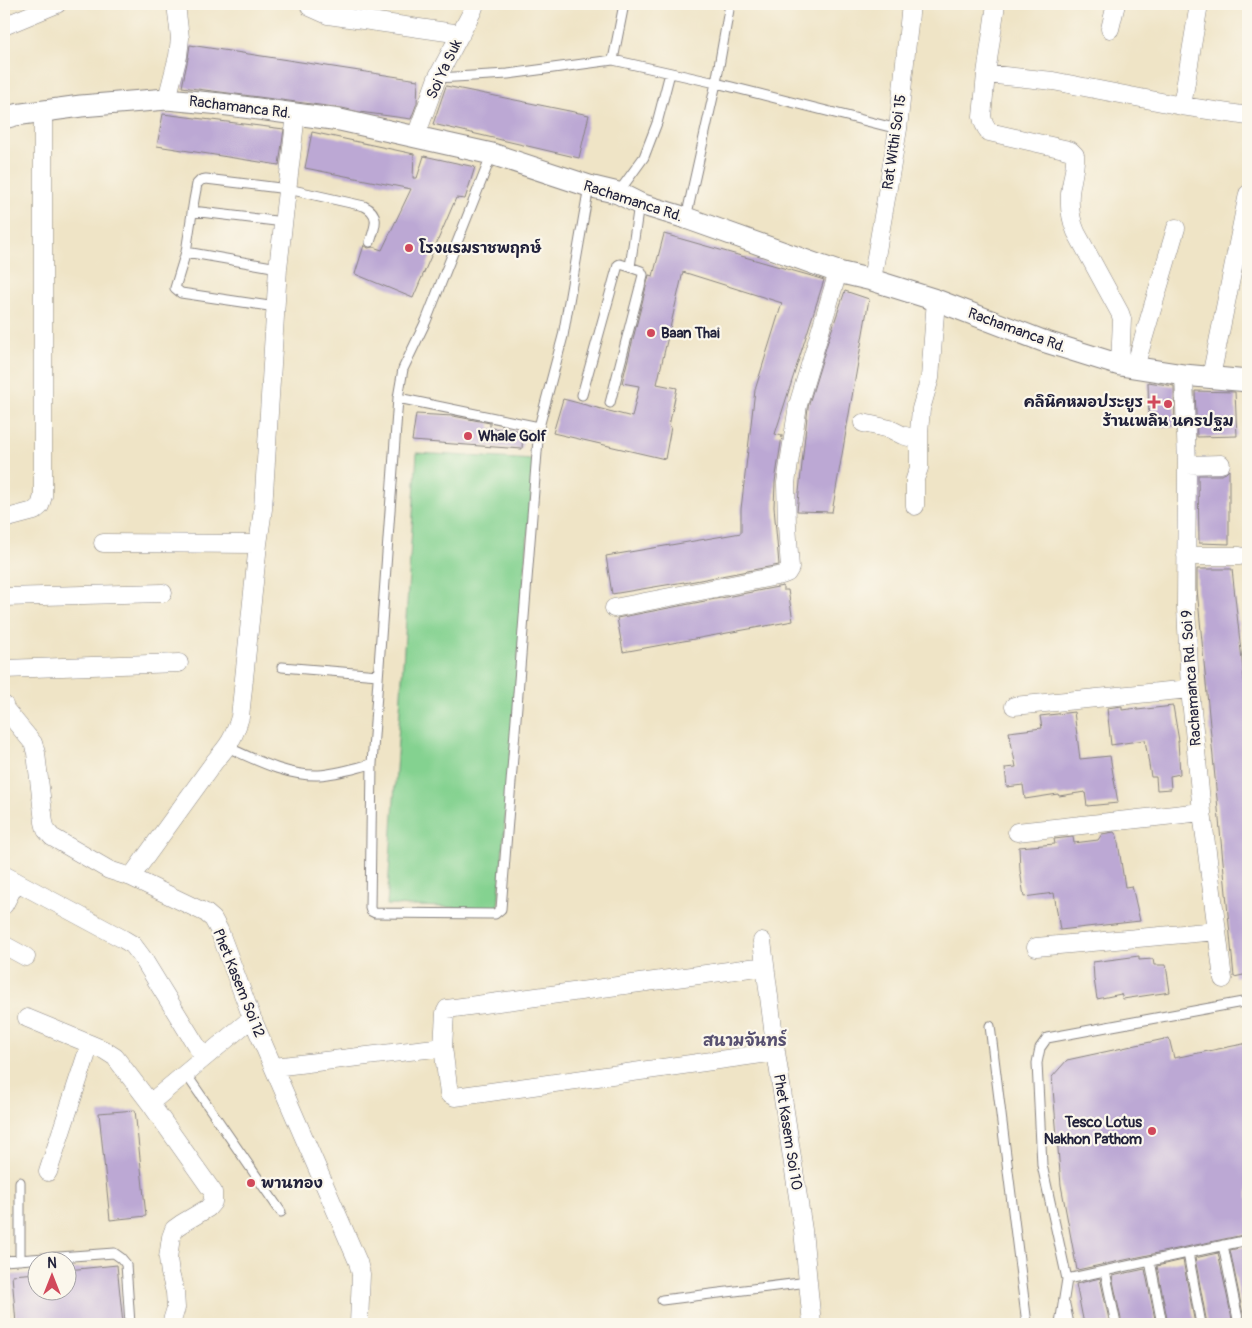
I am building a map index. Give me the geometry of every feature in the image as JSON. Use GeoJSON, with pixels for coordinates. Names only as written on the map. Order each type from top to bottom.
{"type":"FeatureCollection","features":[{"type":"Feature","properties":{"kind":"street"},"geometry":{"type":"LineString","coordinates":[[167,99],[178,56],[180,38],[176,4]]}},
{"type":"Feature","properties":{"kind":"street","name":"Soi Ya Suk"},"geometry":{"type":"LineString","coordinates":[[416,136],[437,78],[475,4]]}},
{"type":"Feature","properties":{"kind":"street","name":"Rat Withi Soi 15"},"geometry":{"type":"LineString","coordinates":[[872,280],[898,129],[911,4]]}},
{"type":"Feature","properties":{"kind":"street"},"geometry":{"type":"LineString","coordinates":[[996,4],[982,117],[985,128],[989,132],[1064,149],[1071,151],[1075,155],[1070,194],[1071,219],[1076,232],[1120,313],[1128,366]]}},
{"type":"Feature","properties":{"kind":"street"},"geometry":{"type":"LineString","coordinates":[[1110,29],[1116,4]]}},
{"type":"Feature","properties":{"kind":"street"},"geometry":{"type":"LineString","coordinates":[[1182,106],[1199,4]]}},
{"type":"Feature","properties":{"kind":"street"},"geometry":{"type":"LineString","coordinates":[[4,26],[51,5]]}},
{"type":"Feature","properties":{"kind":"street"},"geometry":{"type":"LineString","coordinates":[[310,7],[328,15],[461,34]]}},
{"type":"Feature","properties":{"kind":"street"},"geometry":{"type":"LineString","coordinates":[[986,74],[1053,81],[1182,106],[1248,116]]}},
{"type":"Feature","properties":{"kind":"street","name":"Rachamanca Rd."},"geometry":{"type":"LineString","coordinates":[[4,118],[81,106],[167,99],[221,104],[340,120],[416,136],[492,154],[589,186],[618,193],[640,204],[686,218],[838,272],[872,280],[936,300],[1043,341],[1128,366],[1184,375],[1248,381]]}},
{"type":"Feature","properties":{"kind":"street"},"geometry":{"type":"LineString","coordinates":[[4,519],[34,511],[40,506],[43,496],[43,111]]}},
{"type":"Feature","properties":{"kind":"street"},"geometry":{"type":"LineString","coordinates":[[131,877],[227,747],[234,735],[240,717],[263,509],[278,268],[296,114]]}},
{"type":"Feature","properties":{"kind":"street"},"geometry":{"type":"LineString","coordinates":[[1211,377],[1248,194]]}},
{"type":"Feature","properties":{"kind":"street"},"geometry":{"type":"LineString","coordinates":[[1128,366],[1176,228]]}},
{"type":"Feature","properties":{"kind":"street"},"geometry":{"type":"LineString","coordinates":[[614,608],[782,576],[787,573],[790,568],[786,483],[798,405],[838,272]]}},
{"type":"Feature","properties":{"kind":"street"},"geometry":{"type":"LineString","coordinates":[[915,506],[915,479],[919,468],[921,410],[930,378],[936,300]]}},
{"type":"Feature","properties":{"kind":"street","name":"Rachamanca Rd. Soi 9"},"geometry":{"type":"LineString","coordinates":[[1184,375],[1187,465],[1186,607],[1190,689],[1202,812],[1223,979]]}},
{"type":"Feature","properties":{"kind":"street"},"geometry":{"type":"LineString","coordinates":[[863,423],[890,429],[919,440]]}},
{"type":"Feature","properties":{"kind":"street"},"geometry":{"type":"LineString","coordinates":[[1187,465],[1221,464]]}},
{"type":"Feature","properties":{"kind":"street"},"geometry":{"type":"LineString","coordinates":[[103,542],[258,544]]}},
{"type":"Feature","properties":{"kind":"street"},"geometry":{"type":"LineString","coordinates":[[1186,556],[1240,556]]}},
{"type":"Feature","properties":{"kind":"street"},"geometry":{"type":"LineString","coordinates":[[4,597],[162,592]]}},
{"type":"Feature","properties":{"kind":"street"},"geometry":{"type":"LineString","coordinates":[[4,669],[179,663]]}},
{"type":"Feature","properties":{"kind":"street"},"geometry":{"type":"LineString","coordinates":[[1014,706],[1190,689]]}},
{"type":"Feature","properties":{"kind":"street","name":"Phet Kasem Soi 12"},"geometry":{"type":"LineString","coordinates":[[4,705],[5,709],[33,743],[36,753],[44,822],[46,830],[52,837],[109,870],[131,877],[206,913],[219,930],[252,1018],[358,1262],[361,1274],[359,1324]]}},
{"type":"Feature","properties":{"kind":"street"},"geometry":{"type":"LineString","coordinates":[[1018,832],[1202,812]]}},
{"type":"Feature","properties":{"kind":"street"},"geometry":{"type":"LineString","coordinates":[[4,905],[10,878],[133,945],[204,1058]]}},
{"type":"Feature","properties":{"kind":"street"},"geometry":{"type":"LineString","coordinates":[[1036,947],[1217,931]]}},
{"type":"Feature","properties":{"kind":"street","name":"Phet Kasem Soi 10"},"geometry":{"type":"LineString","coordinates":[[762,941],[776,1052],[803,1230],[812,1324]]}},
{"type":"Feature","properties":{"kind":"street"},"geometry":{"type":"LineString","coordinates":[[4,945],[26,957]]}},
{"type":"Feature","properties":{"kind":"street"},"geometry":{"type":"LineString","coordinates":[[765,966],[448,1009],[445,1013],[443,1047],[449,1094],[455,1097],[776,1052]]}},
{"type":"Feature","properties":{"kind":"street"},"geometry":{"type":"LineString","coordinates":[[27,1018],[104,1050],[115,1057],[150,1103],[212,1192],[213,1202],[208,1208],[174,1229],[171,1237],[168,1258],[175,1292],[176,1308],[171,1324]]}},
{"type":"Feature","properties":{"kind":"street"},"geometry":{"type":"LineString","coordinates":[[150,1103],[252,1018]]}},
{"type":"Feature","properties":{"kind":"street"},"geometry":{"type":"LineString","coordinates":[[48,1172],[90,1044]]}},
{"type":"Feature","properties":{"kind":"street"},"geometry":{"type":"LineString","coordinates":[[274,1067],[443,1047]]}},
{"type":"Feature","properties":{"kind":"lane"},"geometry":{"type":"LineString","coordinates":[[613,60],[624,4]]}},
{"type":"Feature","properties":{"kind":"lane"},"geometry":{"type":"LineString","coordinates":[[686,218],[716,83],[730,4]]}},
{"type":"Feature","properties":{"kind":"lane"},"geometry":{"type":"LineString","coordinates":[[437,78],[508,74],[613,60],[716,83],[898,129]]}},
{"type":"Feature","properties":{"kind":"lane"},"geometry":{"type":"LineString","coordinates":[[618,193],[644,157],[657,123],[670,73]]}},
{"type":"Feature","properties":{"kind":"lane"},"geometry":{"type":"LineString","coordinates":[[492,154],[426,321],[403,369],[398,398],[372,764],[370,908],[375,913],[495,914],[502,909],[539,428],[563,336],[589,186]]}},
{"type":"Feature","properties":{"kind":"lane"},"geometry":{"type":"LineString","coordinates":[[276,307],[181,293],[175,288],[186,252],[197,184],[201,180],[206,179],[288,189],[364,206],[374,213],[375,220],[370,242]]}},
{"type":"Feature","properties":{"kind":"lane"},"geometry":{"type":"LineString","coordinates":[[630,267],[640,204]]}},
{"type":"Feature","properties":{"kind":"lane"},"geometry":{"type":"LineString","coordinates":[[192,211],[284,222]]}},
{"type":"Feature","properties":{"kind":"lane"},"geometry":{"type":"LineString","coordinates":[[186,252],[278,268]]}},
{"type":"Feature","properties":{"kind":"lane"},"geometry":{"type":"LineString","coordinates":[[582,395],[618,265],[620,264],[641,271],[643,275],[610,403]]}},
{"type":"Feature","properties":{"kind":"lane"},"geometry":{"type":"LineString","coordinates":[[398,398],[539,428]]}},
{"type":"Feature","properties":{"kind":"lane"},"geometry":{"type":"LineString","coordinates":[[282,667],[378,675]]}},
{"type":"Feature","properties":{"kind":"lane"},"geometry":{"type":"LineString","coordinates":[[227,747],[264,764],[296,773],[319,775],[372,764]]}},
{"type":"Feature","properties":{"kind":"lane"},"geometry":{"type":"LineString","coordinates":[[1060,1324],[1067,1279],[1042,1165],[1037,1063],[1040,1048],[1047,1038],[1248,1001]]}},
{"type":"Feature","properties":{"kind":"lane"},"geometry":{"type":"LineString","coordinates":[[990,1026],[1026,1324]]}},
{"type":"Feature","properties":{"kind":"lane"},"geometry":{"type":"LineString","coordinates":[[186,1074],[281,1212]]}},
{"type":"Feature","properties":{"kind":"lane"},"geometry":{"type":"LineString","coordinates":[[20,1182],[20,1260]]}},
{"type":"Feature","properties":{"kind":"lane"},"geometry":{"type":"LineString","coordinates":[[1067,1279],[1248,1240]]}},
{"type":"Feature","properties":{"kind":"lane"},"geometry":{"type":"LineString","coordinates":[[1223,1245],[1239,1324]]}},
{"type":"Feature","properties":{"kind":"lane"},"geometry":{"type":"LineString","coordinates":[[4,1261],[114,1253],[126,1264],[130,1324]]}},
{"type":"Feature","properties":{"kind":"lane"},"geometry":{"type":"LineString","coordinates":[[1188,1253],[1201,1324]]}},
{"type":"Feature","properties":{"kind":"lane"},"geometry":{"type":"LineString","coordinates":[[1150,1261],[1162,1324]]}},
{"type":"Feature","properties":{"kind":"lane"},"geometry":{"type":"LineString","coordinates":[[1105,1271],[1116,1324]]}},
{"type":"Feature","properties":{"kind":"lane"},"geometry":{"type":"LineString","coordinates":[[662,1300],[808,1282]]}},
{"type":"Feature","properties":{"kind":"lane"},"geometry":{"type":"LineString","coordinates":[[1064,1298],[1069,1324]]}},
{"type":"Feature","properties":{"kind":"green space"},"geometry":{"type":"Polygon","coordinates":[[[417,453],[534,460],[498,909],[387,905],[417,453]]]}},
{"type":"Feature","properties":{"kind":"building"},"geometry":{"type":"Polygon","coordinates":[[[190,45],[418,80],[417,103],[411,119],[182,87],[190,45]]]}},
{"type":"Feature","properties":{"kind":"building"},"geometry":{"type":"Polygon","coordinates":[[[446,86],[589,115],[579,158],[433,124],[446,86]]]}},
{"type":"Feature","properties":{"kind":"building"},"geometry":{"type":"Polygon","coordinates":[[[163,114],[284,129],[279,165],[157,146],[163,114]]]}},
{"type":"Feature","properties":{"kind":"building"},"geometry":{"type":"Polygon","coordinates":[[[312,132],[414,154],[413,178],[417,178],[424,156],[475,167],[465,199],[456,198],[413,298],[355,274],[364,245],[368,248],[373,247],[382,250],[411,189],[305,168],[312,132]]]}},
{"type":"Feature","properties":{"kind":"building"},"geometry":{"type":"Polygon","coordinates":[[[664,234],[824,280],[775,434],[782,436],[775,482],[774,507],[779,565],[612,594],[606,556],[741,533],[741,509],[755,390],[782,303],[683,272],[657,384],[677,388],[669,426],[671,427],[665,459],[553,433],[563,399],[632,417],[639,386],[622,383],[649,275],[653,276],[664,234]]]}},
{"type":"Feature","properties":{"kind":"building"},"geometry":{"type":"Polygon","coordinates":[[[845,291],[869,299],[832,512],[797,511],[808,407],[845,291]]]}},
{"type":"Feature","properties":{"kind":"building"},"geometry":{"type":"Polygon","coordinates":[[[1148,382],[1174,386],[1175,427],[1149,426],[1148,382]]]}},
{"type":"Feature","properties":{"kind":"building"},"geometry":{"type":"Polygon","coordinates":[[[1195,391],[1235,392],[1237,436],[1197,437],[1195,391]]]}},
{"type":"Feature","properties":{"kind":"building","name":"Whale Golf"},"geometry":{"type":"Polygon","coordinates":[[[416,414],[453,416],[490,423],[490,428],[523,431],[522,449],[412,441],[416,414]]]}},
{"type":"Feature","properties":{"kind":"building"},"geometry":{"type":"Polygon","coordinates":[[[1229,470],[1229,544],[1199,543],[1198,475],[1221,475],[1229,470]]]}},
{"type":"Feature","properties":{"kind":"building"},"geometry":{"type":"Polygon","coordinates":[[[1197,569],[1232,569],[1248,715],[1248,974],[1234,977],[1197,589],[1197,569]]]}},
{"type":"Feature","properties":{"kind":"building"},"geometry":{"type":"Polygon","coordinates":[[[783,586],[783,590],[788,590],[793,621],[623,652],[617,618],[783,586]]]}},
{"type":"Feature","properties":{"kind":"building"},"geometry":{"type":"Polygon","coordinates":[[[1122,706],[1122,710],[1137,708],[1137,710],[1173,706],[1179,741],[1180,774],[1170,776],[1171,789],[1157,790],[1156,777],[1151,777],[1145,740],[1111,745],[1107,708],[1122,706]]]}},
{"type":"Feature","properties":{"kind":"building"},"geometry":{"type":"Polygon","coordinates":[[[1074,712],[1080,759],[1110,756],[1118,803],[1087,806],[1085,792],[1025,799],[1023,785],[1007,787],[1005,768],[1016,767],[1009,732],[1042,728],[1040,716],[1074,712]]]}},
{"type":"Feature","properties":{"kind":"building"},"geometry":{"type":"Polygon","coordinates":[[[1114,832],[1117,836],[1125,887],[1132,886],[1140,921],[1060,930],[1054,893],[1024,897],[1019,847],[1055,844],[1054,839],[1073,837],[1074,843],[1098,840],[1102,834],[1114,832]]]}},
{"type":"Feature","properties":{"kind":"building"},"geometry":{"type":"Polygon","coordinates":[[[1139,956],[1139,960],[1153,959],[1154,965],[1166,965],[1170,992],[1123,999],[1121,994],[1097,999],[1093,962],[1139,956]]]}},
{"type":"Feature","properties":{"kind":"building","name":"Tesco Lotus Nakhon Pathom"},"geometry":{"type":"Polygon","coordinates":[[[1169,1038],[1174,1058],[1248,1043],[1248,1234],[1077,1270],[1061,1185],[1052,1077],[1067,1060],[1169,1038]]]}},
{"type":"Feature","properties":{"kind":"building"},"geometry":{"type":"Polygon","coordinates":[[[135,1110],[146,1216],[110,1220],[99,1113],[135,1110]]]}},
{"type":"Feature","properties":{"kind":"building"},"geometry":{"type":"Polygon","coordinates":[[[1248,1246],[1248,1324],[1245,1324],[1230,1250],[1248,1246]]]}},
{"type":"Feature","properties":{"kind":"building"},"geometry":{"type":"Polygon","coordinates":[[[1218,1253],[1233,1324],[1207,1324],[1195,1258],[1218,1253]]]}},
{"type":"Feature","properties":{"kind":"building"},"geometry":{"type":"Polygon","coordinates":[[[1183,1260],[1195,1324],[1168,1324],[1157,1266],[1183,1260]]]}},
{"type":"Feature","properties":{"kind":"building"},"geometry":{"type":"Polygon","coordinates":[[[117,1265],[123,1324],[16,1324],[12,1275],[28,1274],[28,1300],[78,1300],[78,1269],[117,1265]]]}},
{"type":"Feature","properties":{"kind":"building"},"geometry":{"type":"Polygon","coordinates":[[[1145,1269],[1156,1324],[1122,1324],[1112,1276],[1145,1269]]]}},
{"type":"Feature","properties":{"kind":"building"},"geometry":{"type":"Polygon","coordinates":[[[1100,1278],[1110,1324],[1084,1324],[1076,1284],[1100,1278]]]}},
{"type":"Feature","properties":{"kind":"place","name":"โรงแรมราชพฤกษ์"},"geometry":{"type":"Point","coordinates":[409,248]}},
{"type":"Feature","properties":{"kind":"place","name":"Baan Thai"},"geometry":{"type":"Point","coordinates":[651,333]}},
{"type":"Feature","properties":{"kind":"place","name":"คลินิคหมอประยูร"},"geometry":{"type":"Point","coordinates":[1154,402]}},
{"type":"Feature","properties":{"kind":"place","name":"ร้านเพลิน นครปฐม"},"geometry":{"type":"Point","coordinates":[1168,404]}},
{"type":"Feature","properties":{"kind":"place","name":"Whale Golf"},"geometry":{"type":"Point","coordinates":[468,436]}},
{"type":"Feature","properties":{"kind":"place","name":"Tesco Lotus Nakhon Pathom"},"geometry":{"type":"Point","coordinates":[1152,1131]}},
{"type":"Feature","properties":{"kind":"place","name":"พานทอง"},"geometry":{"type":"Point","coordinates":[251,1183]}},
{"type":"Feature","properties":{"kind":"district","name":"สนามจันทร์"},"geometry":{"type":"Point","coordinates":[745,1040]}}]}
